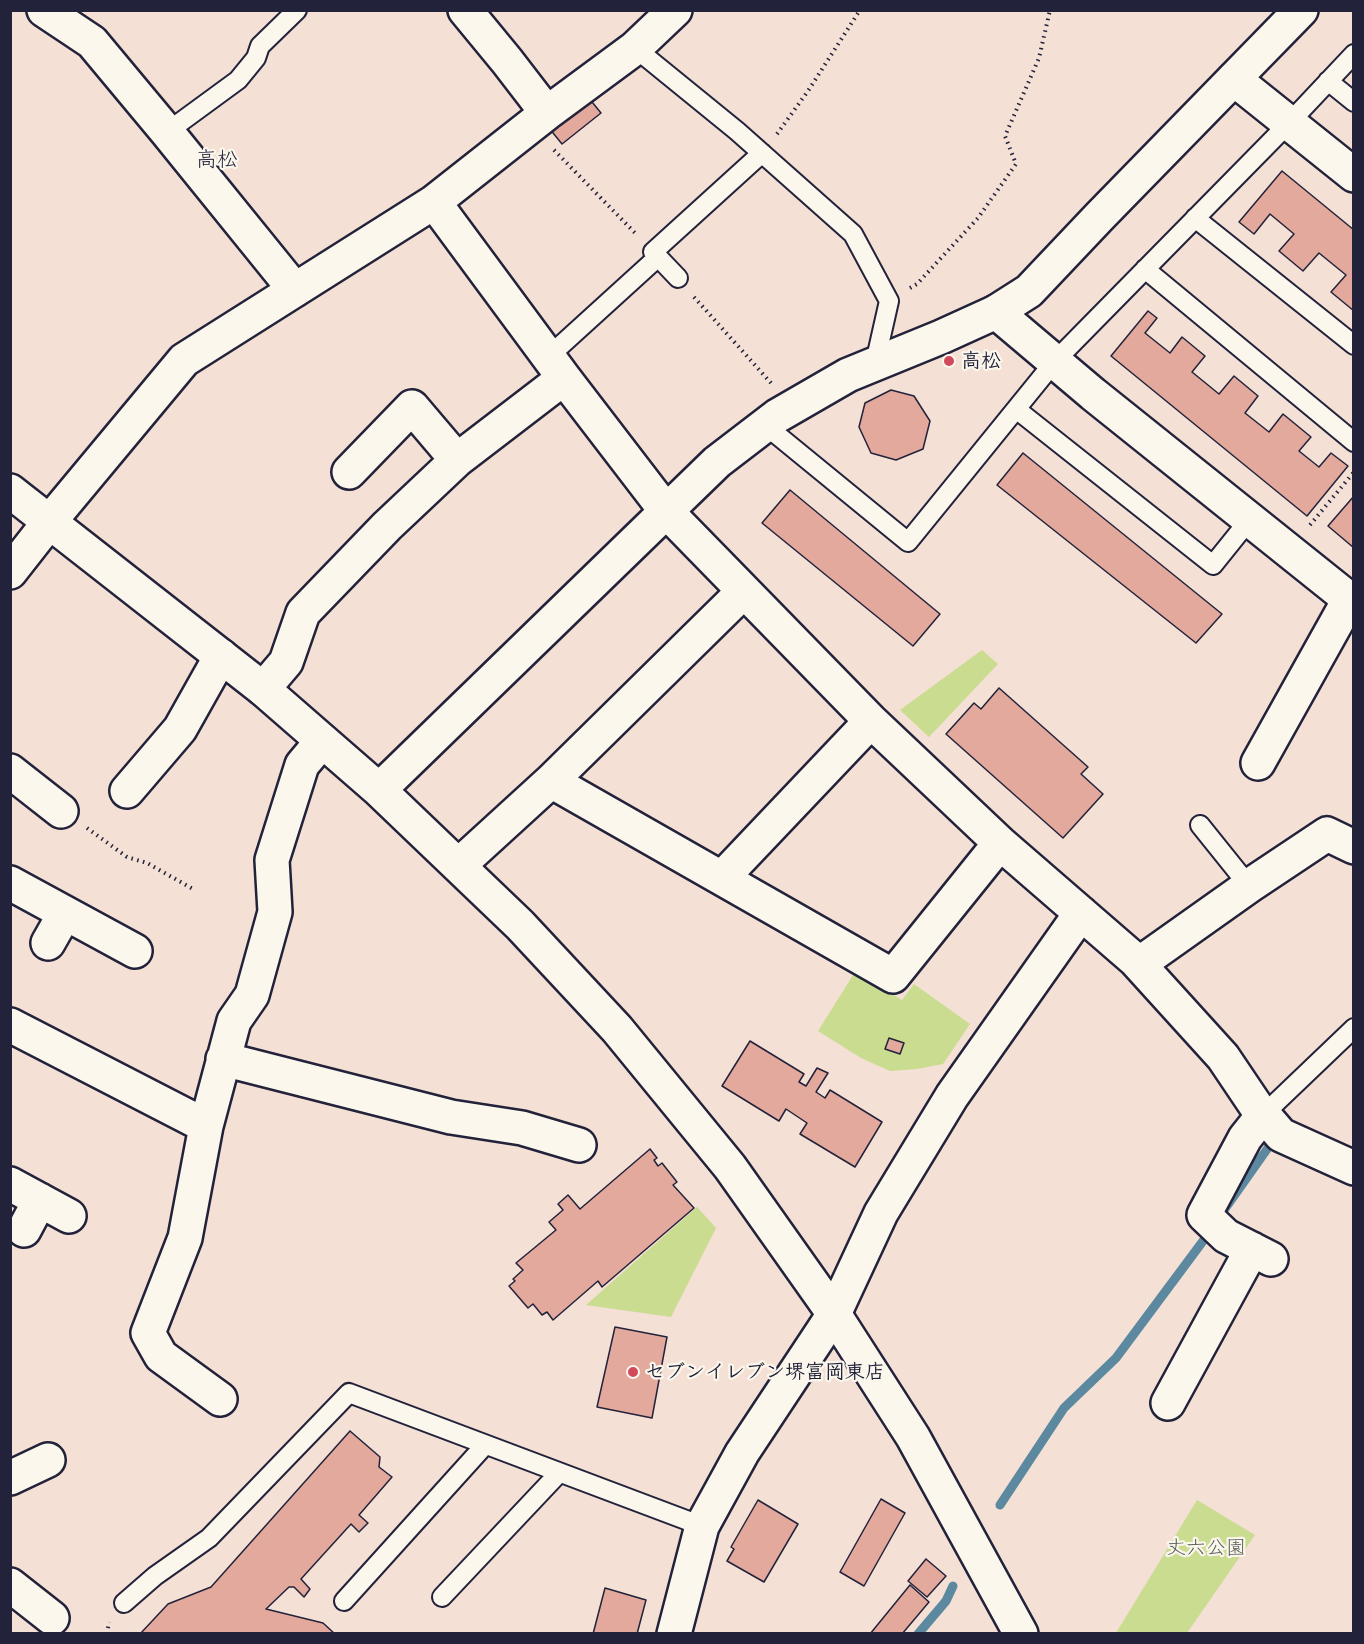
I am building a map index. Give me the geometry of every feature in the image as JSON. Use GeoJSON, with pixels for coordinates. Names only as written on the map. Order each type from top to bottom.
{"type":"FeatureCollection","features":[{"type":"Feature","properties":{"kind":"street"},"geometry":{"type":"LineString","coordinates":[[44,10],[92,42],[168,132],[295,290]]}},
{"type":"Feature","properties":{"kind":"street"},"geometry":{"type":"LineString","coordinates":[[465,10],[507,61],[539,119]]}},
{"type":"Feature","properties":{"kind":"street"},"geometry":{"type":"LineString","coordinates":[[10,572],[184,360],[434,202],[539,119],[635,48],[675,10]]}},
{"type":"Feature","properties":{"kind":"street"},"geometry":{"type":"LineString","coordinates":[[379,790],[717,462],[765,424],[848,375],[996,312],[1029,291],[1301,10]]}},
{"type":"Feature","properties":{"kind":"street"},"geometry":{"type":"LineString","coordinates":[[1234,79],[1353,175]]}},
{"type":"Feature","properties":{"kind":"street"},"geometry":{"type":"LineString","coordinates":[[434,202],[556,368],[666,511],[871,721],[1000,843],[1139,964],[1223,1057],[1281,1135],[1353,1168]]}},
{"type":"Feature","properties":{"kind":"street"},"geometry":{"type":"LineString","coordinates":[[996,312],[1351,601],[1258,763]]}},
{"type":"Feature","properties":{"kind":"street"},"geometry":{"type":"LineString","coordinates":[[263,689],[286,662],[303,613],[387,526],[556,368]]}},
{"type":"Feature","properties":{"kind":"street"},"geometry":{"type":"LineString","coordinates":[[349,472],[412,407],[457,460]]}},
{"type":"Feature","properties":{"kind":"street"},"geometry":{"type":"LineString","coordinates":[[10,491],[263,689],[379,790],[520,925],[617,1029],[730,1167],[834,1314],[913,1437],[1021,1634]]}},
{"type":"Feature","properties":{"kind":"street"},"geometry":{"type":"LineString","coordinates":[[459,865],[551,781],[744,591]]}},
{"type":"Feature","properties":{"kind":"street"},"geometry":{"type":"LineString","coordinates":[[127,791],[180,729],[221,656]]}},
{"type":"Feature","properties":{"kind":"street"},"geometry":{"type":"LineString","coordinates":[[722,878],[871,721]]}},
{"type":"Feature","properties":{"kind":"street"},"geometry":{"type":"LineString","coordinates":[[220,1399],[161,1356],[148,1333],[185,1238],[206,1126],[234,1022],[252,995],[275,912],[272,860],[302,765],[322,741]]}},
{"type":"Feature","properties":{"kind":"street"},"geometry":{"type":"LineString","coordinates":[[10,771],[61,811]]}},
{"type":"Feature","properties":{"kind":"street"},"geometry":{"type":"LineString","coordinates":[[551,781],[893,976],[1000,843]]}},
{"type":"Feature","properties":{"kind":"street"},"geometry":{"type":"LineString","coordinates":[[1139,964],[1327,834],[1353,847]]}},
{"type":"Feature","properties":{"kind":"street"},"geometry":{"type":"LineString","coordinates":[[10,883],[135,951]]}},
{"type":"Feature","properties":{"kind":"street"},"geometry":{"type":"LineString","coordinates":[[48,943],[65,913]]}},
{"type":"Feature","properties":{"kind":"street"},"geometry":{"type":"LineString","coordinates":[[674,1634],[702,1526],[742,1453],[834,1314],[881,1213],[952,1096],[1081,913]]}},
{"type":"Feature","properties":{"kind":"street"},"geometry":{"type":"LineString","coordinates":[[10,1025],[206,1126]]}},
{"type":"Feature","properties":{"kind":"street"},"geometry":{"type":"LineString","coordinates":[[224,1059],[451,1117],[522,1128],[579,1145]]}},
{"type":"Feature","properties":{"kind":"street"},"geometry":{"type":"LineString","coordinates":[[1168,1403],[1262,1254],[1226,1236],[1204,1215],[1245,1138],[1264,1114]]}},
{"type":"Feature","properties":{"kind":"street"},"geometry":{"type":"LineString","coordinates":[[10,1184],[69,1216]]}},
{"type":"Feature","properties":{"kind":"street"},"geometry":{"type":"LineString","coordinates":[[24,1230],[40,1200]]}},
{"type":"Feature","properties":{"kind":"street"},"geometry":{"type":"LineString","coordinates":[[10,1478],[48,1460]]}},
{"type":"Feature","properties":{"kind":"street"},"geometry":{"type":"LineString","coordinates":[[10,1585],[52,1618]]}},
{"type":"Feature","properties":{"kind":"lane"},"geometry":{"type":"LineString","coordinates":[[168,132],[238,80],[256,58],[260,46],[297,10]]}},
{"type":"Feature","properties":{"kind":"lane"},"geometry":{"type":"LineString","coordinates":[[635,48],[762,153],[853,234],[889,301],[875,363]]}},
{"type":"Feature","properties":{"kind":"lane"},"geometry":{"type":"LineString","coordinates":[[765,424],[908,542],[1055,361],[1289,123],[1353,54]]}},
{"type":"Feature","properties":{"kind":"lane"},"geometry":{"type":"LineString","coordinates":[[1328,81],[1353,102]]}},
{"type":"Feature","properties":{"kind":"lane"},"geometry":{"type":"LineString","coordinates":[[653,252],[762,153]]}},
{"type":"Feature","properties":{"kind":"lane"},"geometry":{"type":"LineString","coordinates":[[1195,218],[1353,345]]}},
{"type":"Feature","properties":{"kind":"lane"},"geometry":{"type":"LineString","coordinates":[[556,368],[657,257],[678,278]]}},
{"type":"Feature","properties":{"kind":"lane"},"geometry":{"type":"LineString","coordinates":[[1145,269],[1353,442]]}},
{"type":"Feature","properties":{"kind":"lane"},"geometry":{"type":"LineString","coordinates":[[1016,409],[1213,565],[1250,519]]}},
{"type":"Feature","properties":{"kind":"lane"},"geometry":{"type":"LineString","coordinates":[[1200,825],[1249,886]]}},
{"type":"Feature","properties":{"kind":"lane"},"geometry":{"type":"LineString","coordinates":[[1264,1114],[1353,1028]]}},
{"type":"Feature","properties":{"kind":"lane"},"geometry":{"type":"LineString","coordinates":[[124,1603],[155,1576],[209,1538],[349,1394],[702,1526]]}},
{"type":"Feature","properties":{"kind":"lane"},"geometry":{"type":"LineString","coordinates":[[344,1601],[485,1445]]}},
{"type":"Feature","properties":{"kind":"lane"},"geometry":{"type":"LineString","coordinates":[[442,1597],[560,1473]]}},
{"type":"Feature","properties":{"kind":"path"},"geometry":{"type":"LineString","coordinates":[[762,153],[808,91],[860,10]]}},
{"type":"Feature","properties":{"kind":"path"},"geometry":{"type":"LineString","coordinates":[[889,301],[917,284],[978,218],[1016,164],[1005,136],[1039,58],[1050,10]]}},
{"type":"Feature","properties":{"kind":"path"},"geometry":{"type":"LineString","coordinates":[[539,119],[653,252]]}},
{"type":"Feature","properties":{"kind":"path"},"geometry":{"type":"LineString","coordinates":[[678,278],[793,407]]}},
{"type":"Feature","properties":{"kind":"path"},"geometry":{"type":"LineString","coordinates":[[1289,551],[1353,472]]}},
{"type":"Feature","properties":{"kind":"path"},"geometry":{"type":"LineString","coordinates":[[61,811],[127,857],[147,863],[193,889]]}},
{"type":"Feature","properties":{"kind":"green space"},"geometry":{"type":"Polygon","coordinates":[[[982,650],[998,664],[929,737],[900,710],[982,650]]]}},
{"type":"Feature","properties":{"kind":"green space"},"geometry":{"type":"Polygon","coordinates":[[[855,972],[902,1000],[914,984],[970,1024],[943,1064],[890,1071],[861,1058],[818,1031],[855,972]]]}},
{"type":"Feature","properties":{"kind":"green space"},"geometry":{"type":"Polygon","coordinates":[[[697,1207],[716,1228],[671,1317],[586,1305],[697,1207]]]}},
{"type":"Feature","properties":{"kind":"green space","name":"丈六公園"},"geometry":{"type":"Polygon","coordinates":[[[1197,1500],[1255,1535],[1187,1633],[1116,1633],[1197,1500]]]}},
{"type":"Feature","properties":{"kind":"building"},"geometry":{"type":"Polygon","coordinates":[[[588,97],[601,113],[562,144],[549,128],[588,97]]]}},
{"type":"Feature","properties":{"kind":"building"},"geometry":{"type":"Polygon","coordinates":[[[1282,171],[1354,230],[1354,311],[1331,292],[1346,275],[1319,253],[1303,271],[1279,251],[1294,234],[1270,214],[1254,234],[1239,222],[1282,171]]]}},
{"type":"Feature","properties":{"kind":"building"},"geometry":{"type":"Polygon","coordinates":[[[1148,311],[1157,318],[1145,333],[1170,353],[1182,337],[1205,356],[1192,372],[1219,394],[1234,376],[1258,396],[1245,413],[1269,432],[1283,414],[1311,437],[1299,451],[1319,467],[1331,453],[1348,466],[1307,516],[1111,356],[1148,311]]]}},
{"type":"Feature","properties":{"kind":"building"},"geometry":{"type":"Polygon","coordinates":[[[891,390],[914,396],[930,421],[923,449],[896,460],[871,453],[859,427],[865,403],[891,390]]]}},
{"type":"Feature","properties":{"kind":"building"},"geometry":{"type":"Polygon","coordinates":[[[1023,453],[1222,614],[1196,643],[997,485],[1023,453]]]}},
{"type":"Feature","properties":{"kind":"building"},"geometry":{"type":"Polygon","coordinates":[[[790,490],[940,614],[913,646],[762,523],[790,490]]]}},
{"type":"Feature","properties":{"kind":"building"},"geometry":{"type":"Polygon","coordinates":[[[1354,496],[1354,548],[1328,526],[1354,496]]]}},
{"type":"Feature","properties":{"kind":"building"},"geometry":{"type":"Polygon","coordinates":[[[999,688],[1088,767],[1081,774],[1103,794],[1063,838],[946,734],[974,703],[981,709],[999,688]]]}},
{"type":"Feature","properties":{"kind":"building"},"geometry":{"type":"Polygon","coordinates":[[[889,1038],[904,1043],[900,1054],[885,1049],[889,1038]]]}},
{"type":"Feature","properties":{"kind":"building"},"geometry":{"type":"Polygon","coordinates":[[[750,1041],[804,1074],[799,1082],[806,1086],[817,1068],[828,1073],[816,1092],[825,1098],[830,1090],[882,1122],[855,1167],[800,1134],[807,1123],[786,1109],[779,1121],[722,1086],[750,1041]]]}},
{"type":"Feature","properties":{"kind":"building"},"geometry":{"type":"Polygon","coordinates":[[[650,1149],[657,1158],[654,1160],[658,1166],[662,1163],[677,1182],[673,1185],[694,1208],[602,1287],[598,1281],[553,1320],[547,1312],[542,1315],[533,1304],[528,1308],[509,1286],[523,1270],[516,1263],[556,1230],[549,1222],[563,1210],[558,1204],[568,1195],[580,1209],[650,1149]]]}},
{"type":"Feature","properties":{"kind":"building","name":"セブンイレブン堺富岡東店"},"geometry":{"type":"Polygon","coordinates":[[[615,1327],[667,1337],[652,1418],[597,1407],[615,1327]]]}},
{"type":"Feature","properties":{"kind":"building"},"geometry":{"type":"Polygon","coordinates":[[[350,1431],[380,1457],[379,1467],[392,1477],[359,1515],[368,1523],[359,1532],[351,1524],[301,1579],[310,1589],[304,1597],[294,1587],[289,1587],[266,1609],[323,1623],[335,1634],[140,1634],[168,1604],[211,1587],[350,1431]]]}},
{"type":"Feature","properties":{"kind":"building"},"geometry":{"type":"Polygon","coordinates":[[[881,1499],[905,1513],[864,1586],[840,1572],[881,1499]]]}},
{"type":"Feature","properties":{"kind":"building"},"geometry":{"type":"Polygon","coordinates":[[[758,1500],[798,1524],[764,1582],[727,1561],[734,1549],[731,1547],[758,1500]]]}},
{"type":"Feature","properties":{"kind":"building"},"geometry":{"type":"Polygon","coordinates":[[[926,1559],[946,1576],[927,1597],[908,1581],[926,1559]]]}},
{"type":"Feature","properties":{"kind":"building"},"geometry":{"type":"Polygon","coordinates":[[[910,1585],[929,1602],[902,1634],[870,1634],[910,1585]]]}},
{"type":"Feature","properties":{"kind":"building"},"geometry":{"type":"Polygon","coordinates":[[[605,1588],[646,1600],[637,1634],[593,1634],[605,1588]]]}},
{"type":"Feature","properties":{"kind":"waterway"},"geometry":{"type":"LineString","coordinates":[[1222,1213],[1270,1145]]}},
{"type":"Feature","properties":{"kind":"waterway"},"geometry":{"type":"LineString","coordinates":[[1000,1505],[1064,1408],[1116,1358],[1206,1237]]}},
{"type":"Feature","properties":{"kind":"waterway"},"geometry":{"type":"LineString","coordinates":[[918,1634],[946,1601],[953,1586]]}},
{"type":"Feature","properties":{"kind":"place","name":"高松"},"geometry":{"type":"Point","coordinates":[949,361]}},
{"type":"Feature","properties":{"kind":"place","name":"セブンイレブン堺富岡東店"},"geometry":{"type":"Point","coordinates":[633,1372]}},
{"type":"Feature","properties":{"kind":"district","name":"高松"},"geometry":{"type":"Point","coordinates":[217,160]}}]}
